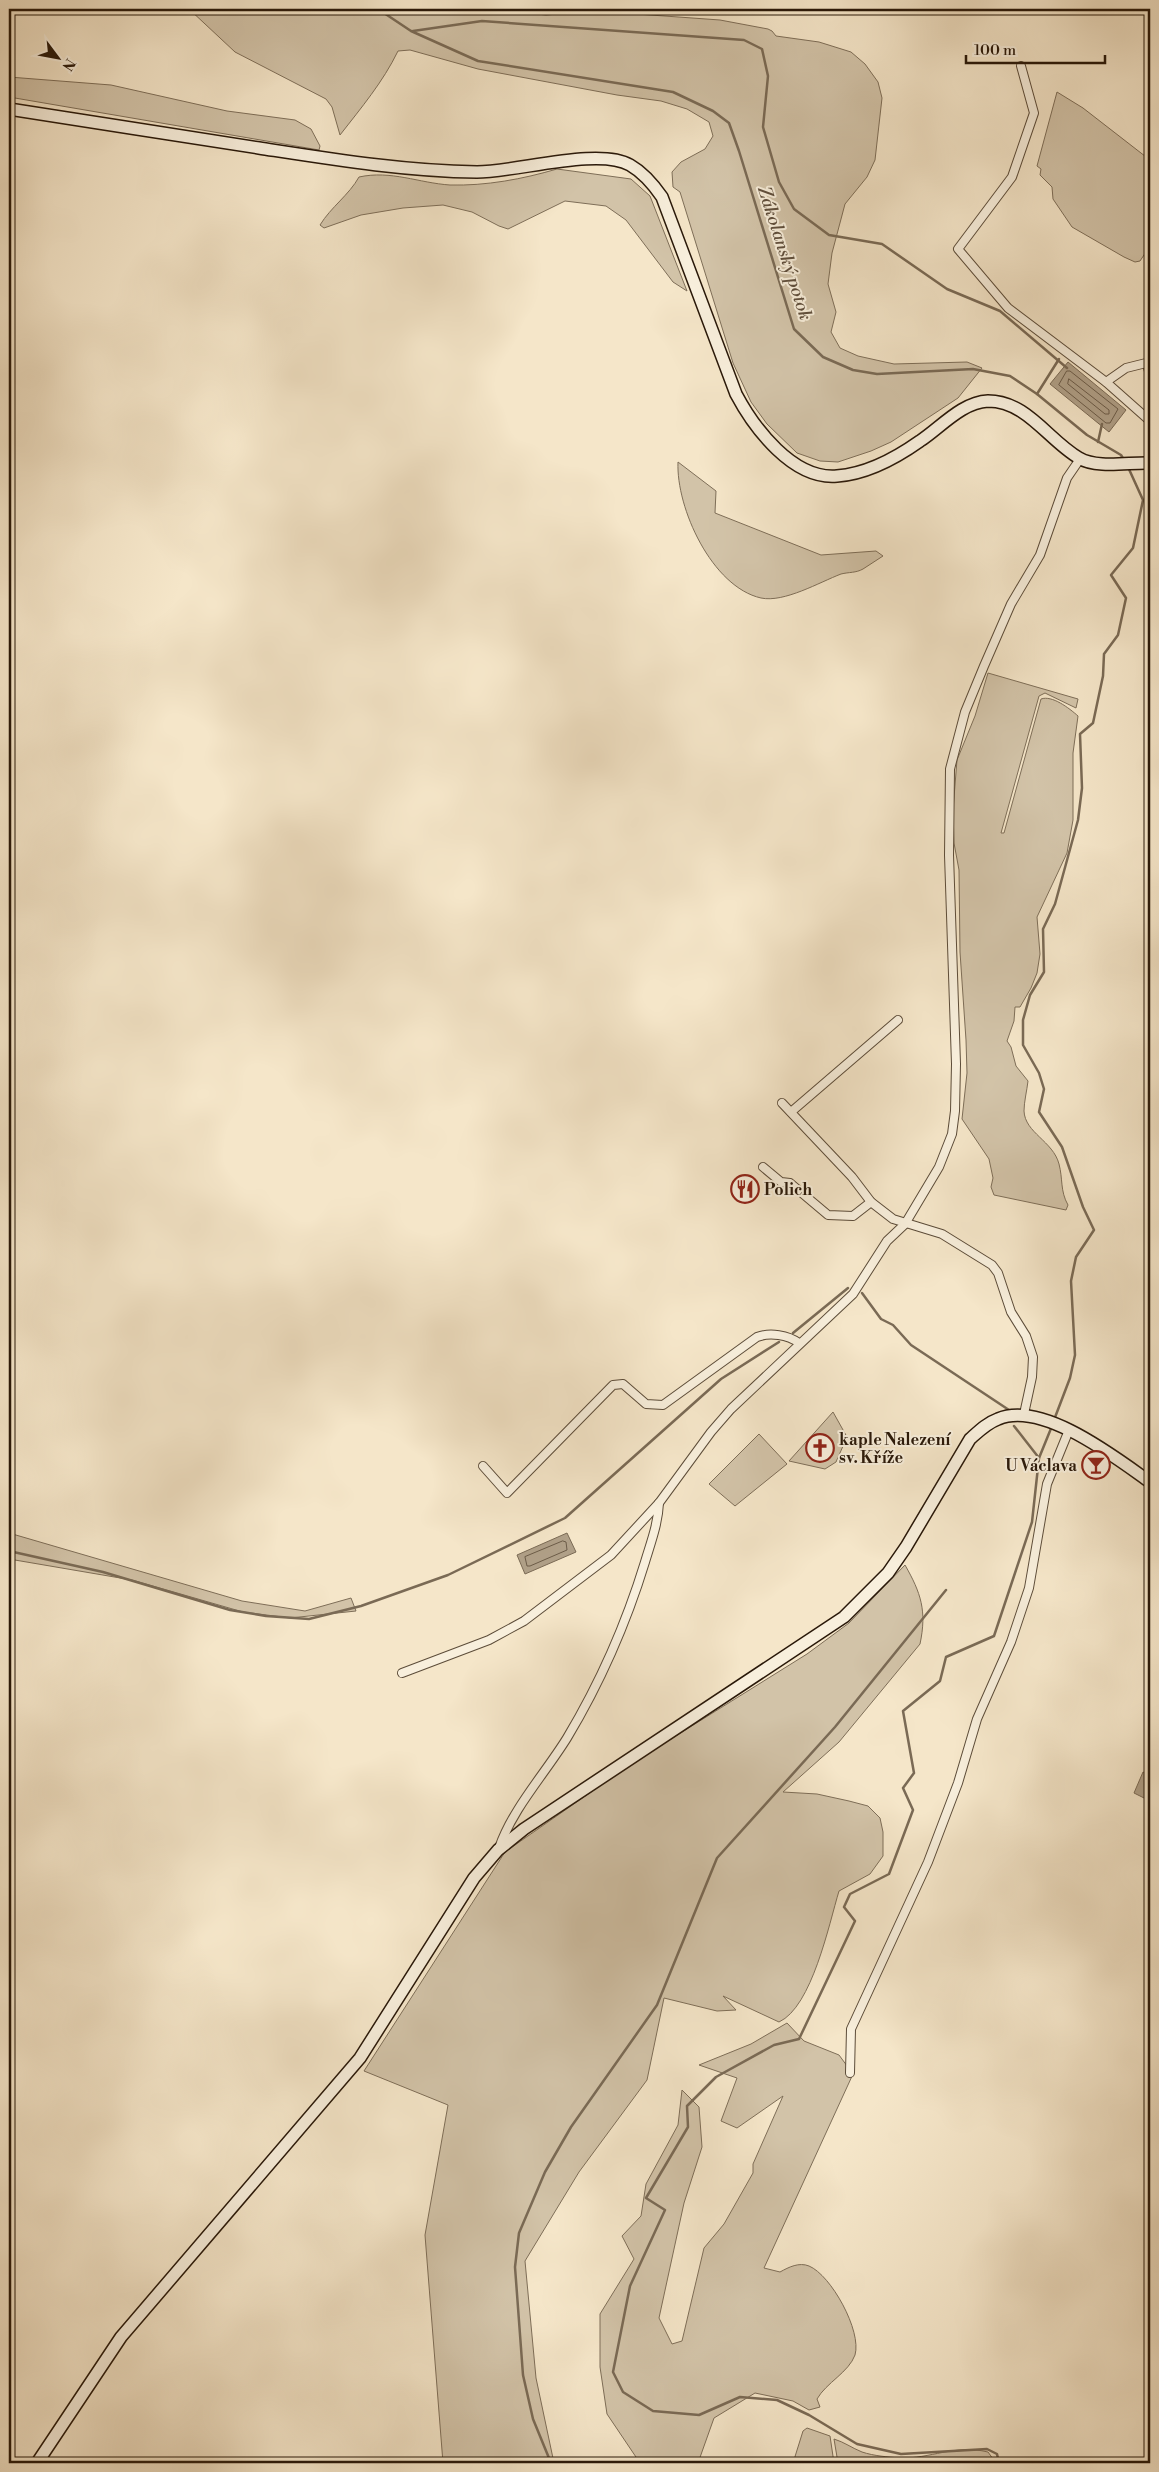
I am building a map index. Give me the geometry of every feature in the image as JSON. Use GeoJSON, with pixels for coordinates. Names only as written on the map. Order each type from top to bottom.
{"type":"FeatureCollection","features":[{"type":"Feature","properties":{"kind":"street"},"geometry":{"type":"LineString","coordinates":[[1021,66],[1034,113],[1031,122],[1012,177],[958,249],[1008,308],[1106,382],[1150,421]]}},
{"type":"Feature","properties":{"kind":"street"},"geometry":{"type":"LineString","coordinates":[[9,109],[366,163],[443,171],[480,172],[583,160],[614,159],[629,164],[641,172],[662,197],[736,394],[760,434],[774,448],[796,463],[822,475],[836,476],[857,472],[897,455],[973,404],[988,401],[1018,409],[1080,459],[1109,464],[1146,462]]}},
{"type":"Feature","properties":{"kind":"street"},"geometry":{"type":"LineString","coordinates":[[1106,382],[1126,368],[1148,363],[1150,375]]}},
{"type":"Feature","properties":{"kind":"street"},"geometry":{"type":"LineString","coordinates":[[402,1673],[489,1640],[524,1621],[611,1555],[659,1503],[711,1432],[731,1409],[853,1294],[887,1241],[905,1224],[947,1151],[955,1112],[956,1064],[949,855],[950,769],[965,712],[984,666],[1011,604],[1040,555],[1067,478],[1080,459]]}},
{"type":"Feature","properties":{"kind":"street"},"geometry":{"type":"LineString","coordinates":[[791,1112],[898,1020]]}},
{"type":"Feature","properties":{"kind":"street"},"geometry":{"type":"LineString","coordinates":[[782,1103],[852,1176],[871,1202],[893,1219],[942,1234],[982,1257],[992,1265],[998,1273],[1011,1312],[1026,1336],[1033,1357],[1028,1415]]}},
{"type":"Feature","properties":{"kind":"street"},"geometry":{"type":"LineString","coordinates":[[763,1167],[781,1182],[790,1183],[828,1215],[853,1216],[871,1202]]}},
{"type":"Feature","properties":{"kind":"street"},"geometry":{"type":"LineString","coordinates":[[483,1466],[507,1493],[613,1385],[623,1384],[646,1404],[663,1405],[757,1337],[767,1335],[791,1338],[799,1343]]}},
{"type":"Feature","properties":{"kind":"street"},"geometry":{"type":"LineString","coordinates":[[37,2463],[121,2336],[360,2058],[474,1878],[498,1850],[524,1829],[844,1617],[888,1573],[906,1547],[970,1439],[985,1426],[1000,1418],[1028,1415],[1066,1429],[1093,1443],[1148,1479]]}},
{"type":"Feature","properties":{"kind":"street"},"geometry":{"type":"LineString","coordinates":[[850,2073],[851,2029],[928,1862],[958,1784],[977,1719],[1010,1642],[1026,1597],[1041,1528],[1047,1484],[1066,1429]]}},
{"type":"Feature","properties":{"kind":"street"},"geometry":{"type":"LineString","coordinates":[[498,1850],[505,1829],[566,1739],[596,1686],[634,1599],[659,1518],[659,1503]]}},
{"type":"Feature","properties":{"kind":"shaded area"},"geometry":{"type":"Polygon","coordinates":[[[189,9],[493,9],[546,15],[595,11],[720,20],[768,29],[776,36],[819,42],[851,52],[865,64],[878,82],[882,98],[875,160],[867,177],[845,204],[832,253],[828,284],[836,312],[831,332],[840,348],[858,356],[894,364],[967,362],[982,368],[958,398],[891,442],[838,462],[820,461],[797,453],[767,424],[751,402],[733,363],[680,192],[673,187],[672,172],[681,162],[705,149],[713,136],[709,122],[687,109],[661,101],[617,95],[478,69],[410,50],[398,51],[379,84],[340,135],[332,107],[326,99],[235,52],[189,9]]]}},
{"type":"Feature","properties":{"kind":"shaded area"},"geometry":{"type":"Polygon","coordinates":[[[9,77],[111,85],[227,111],[295,120],[311,129],[320,146],[319,150],[9,97],[9,77]]]}},
{"type":"Feature","properties":{"kind":"shaded area"},"geometry":{"type":"Polygon","coordinates":[[[1057,92],[1083,108],[1150,160],[1150,250],[1148,249],[1140,261],[1135,262],[1124,257],[1072,227],[1053,199],[1052,187],[1040,175],[1041,169],[1037,166],[1057,92]]]}},
{"type":"Feature","properties":{"kind":"shaded area"},"geometry":{"type":"Polygon","coordinates":[[[557,169],[631,179],[650,196],[687,291],[673,282],[626,220],[606,206],[565,201],[508,229],[472,212],[443,205],[403,208],[361,215],[324,228],[320,225],[359,177],[382,175],[439,184],[464,185],[504,181],[557,169]]]}},
{"type":"Feature","properties":{"kind":"shaded area"},"geometry":{"type":"Polygon","coordinates":[[[678,462],[716,491],[715,513],[821,555],[876,551],[883,556],[860,570],[841,574],[791,595],[770,599],[761,598],[743,591],[727,579],[700,543],[683,501],[678,462]]]}},
{"type":"Feature","properties":{"kind":"shaded area"},"geometry":{"type":"Polygon","coordinates":[[[988,673],[1078,699],[1076,708],[1045,693],[1039,696],[1001,833],[1004,833],[1041,699],[1050,699],[1065,706],[1078,716],[1073,753],[1073,820],[1067,853],[1037,917],[1040,954],[1037,973],[1020,1007],[1015,1007],[1014,1021],[1007,1041],[1011,1047],[1016,1066],[1028,1081],[1024,1107],[1026,1119],[1034,1131],[1051,1149],[1059,1164],[1064,1195],[1068,1205],[1066,1210],[994,1195],[991,1187],[993,1178],[989,1159],[962,1119],[967,1073],[960,952],[959,870],[954,843],[953,810],[957,760],[975,716],[988,673]]]}},
{"type":"Feature","properties":{"kind":"shaded area"},"geometry":{"type":"Polygon","coordinates":[[[833,1412],[847,1437],[836,1462],[825,1469],[789,1461],[833,1412]]]}},
{"type":"Feature","properties":{"kind":"shaded area"},"geometry":{"type":"Polygon","coordinates":[[[759,1434],[787,1464],[735,1506],[709,1484],[759,1434]]]}},
{"type":"Feature","properties":{"kind":"shaded area"},"geometry":{"type":"Polygon","coordinates":[[[9,1533],[242,1601],[305,1611],[351,1598],[356,1611],[290,1618],[243,1612],[132,1580],[9,1559],[9,1533]]]}},
{"type":"Feature","properties":{"kind":"shaded area"},"geometry":{"type":"Polygon","coordinates":[[[905,1565],[919,1594],[923,1612],[920,1644],[839,1742],[783,1792],[817,1794],[868,1806],[880,1818],[883,1832],[883,1856],[870,1874],[839,1891],[818,1963],[810,1983],[791,2013],[779,2022],[723,1996],[736,2010],[717,2011],[664,1998],[647,2080],[579,2172],[525,2261],[536,2378],[554,2463],[443,2463],[425,2235],[448,2105],[364,2071],[505,1852],[634,1762],[807,1654],[849,1623],[905,1565]]]}},
{"type":"Feature","properties":{"kind":"shaded area"},"geometry":{"type":"Polygon","coordinates":[[[787,2023],[804,2041],[839,2055],[853,2074],[764,2268],[780,2272],[790,2267],[802,2265],[809,2266],[818,2271],[843,2305],[854,2332],[855,2355],[848,2367],[821,2393],[817,2399],[820,2407],[809,2410],[793,2401],[755,2393],[714,2418],[698,2463],[640,2463],[607,2414],[600,2367],[600,2314],[634,2259],[622,2236],[641,2216],[646,2184],[678,2125],[682,2090],[699,2107],[702,2147],[684,2203],[659,2318],[672,2344],[682,2341],[704,2248],[724,2224],[753,2173],[753,2164],[783,2096],[737,2128],[721,2121],[737,2078],[699,2065],[751,2044],[787,2023]]]}},
{"type":"Feature","properties":{"kind":"shaded area"},"geometry":{"type":"Polygon","coordinates":[[[807,2428],[830,2436],[834,2463],[793,2463],[803,2431],[807,2428]]]}},
{"type":"Feature","properties":{"kind":"shaded area"},"geometry":{"type":"Polygon","coordinates":[[[834,2439],[862,2452],[900,2458],[976,2450],[988,2452],[996,2463],[838,2463],[834,2439]]]}},
{"type":"Feature","properties":{"kind":"water"},"geometry":{"type":"Polygon","coordinates":[[[1068,362],[1126,410],[1109,432],[1050,384],[1068,362]]]}},
{"type":"Feature","properties":{"kind":"water"},"geometry":{"type":"Polygon","coordinates":[[[567,1533],[576,1552],[525,1574],[517,1555],[567,1533]]]}},
{"type":"Feature","properties":{"kind":"water"},"geometry":{"type":"Polygon","coordinates":[[[1143,1772],[1150,1775],[1150,1801],[1134,1793],[1143,1772]]]}},
{"type":"Feature","properties":{"kind":"waterway","name":"Zákolanský potok"},"geometry":{"type":"LineString","coordinates":[[378,9],[411,31],[478,61],[673,92],[713,111],[729,123],[794,329],[823,357],[853,370],[877,374],[973,369],[1010,376],[1037,394],[1087,435],[1121,455],[1124,460]]}},
{"type":"Feature","properties":{"kind":"waterway"},"geometry":{"type":"LineString","coordinates":[[413,31],[482,21],[744,40],[762,49],[768,76],[763,127],[779,182],[794,209],[829,235],[882,244],[947,289],[1000,311],[1067,368]]}},
{"type":"Feature","properties":{"kind":"waterway"},"geometry":{"type":"LineString","coordinates":[[1037,394],[1059,359]]}},
{"type":"Feature","properties":{"kind":"waterway"},"geometry":{"type":"LineString","coordinates":[[1098,442],[1102,424]]}},
{"type":"Feature","properties":{"kind":"waterway","name":"Zákolanský potok"},"geometry":{"type":"LineString","coordinates":[[1054,1420],[1070,1378],[1075,1355],[1071,1281],[1076,1257],[1094,1230],[1083,1207],[1062,1147],[1039,1112],[1044,1089],[1039,1073],[1023,1045],[1023,1020],[1030,995],[1044,972],[1043,929],[1055,904],[1078,820],[1082,788],[1080,734],[1093,723],[1103,676],[1104,654],[1118,635],[1126,598],[1111,575],[1133,548],[1143,500],[1128,467]]}},
{"type":"Feature","properties":{"kind":"waterway"},"geometry":{"type":"LineString","coordinates":[[793,1333],[848,1288]]}},
{"type":"Feature","properties":{"kind":"waterway"},"geometry":{"type":"LineString","coordinates":[[862,1293],[881,1319],[893,1325],[911,1345],[1009,1410]]}},
{"type":"Feature","properties":{"kind":"waterway"},"geometry":{"type":"LineString","coordinates":[[9,1551],[103,1572],[230,1610],[266,1616],[309,1619],[361,1606],[448,1575],[565,1518],[721,1379],[779,1342]]}},
{"type":"Feature","properties":{"kind":"waterway"},"geometry":{"type":"LineString","coordinates":[[1014,1426],[1039,1458]]}},
{"type":"Feature","properties":{"kind":"waterway","name":"Zákolanský potok"},"geometry":{"type":"LineString","coordinates":[[999,2463],[997,2454],[987,2449],[901,2454],[857,2444],[809,2415],[777,2400],[740,2397],[699,2415],[653,2411],[623,2392],[613,2372],[630,2286],[665,2210],[646,2198],[688,2127],[687,2106],[716,2077],[774,2045],[799,2039],[855,1921],[844,1907],[850,1894],[889,1874],[913,1810],[903,1788],[914,1773],[903,1711],[940,1681],[946,1657],[994,1636],[1032,1522],[1039,1458],[1052,1426]]}},
{"type":"Feature","properties":{"kind":"waterway"},"geometry":{"type":"LineString","coordinates":[[551,2463],[533,2419],[523,2375],[515,2267],[519,2233],[545,2172],[571,2127],[657,2005],[717,1858],[835,1727],[946,1590]]}},
{"type":"Feature","properties":{"kind":"place","name":"Polich"},"geometry":{"type":"Point","coordinates":[745,1189]}},
{"type":"Feature","properties":{"kind":"place","name":"kaple Nalezení sv. Kříže"},"geometry":{"type":"Point","coordinates":[820,1448]}},
{"type":"Feature","properties":{"kind":"place","name":"U Václava"},"geometry":{"type":"Point","coordinates":[1096,1465]}}]}
